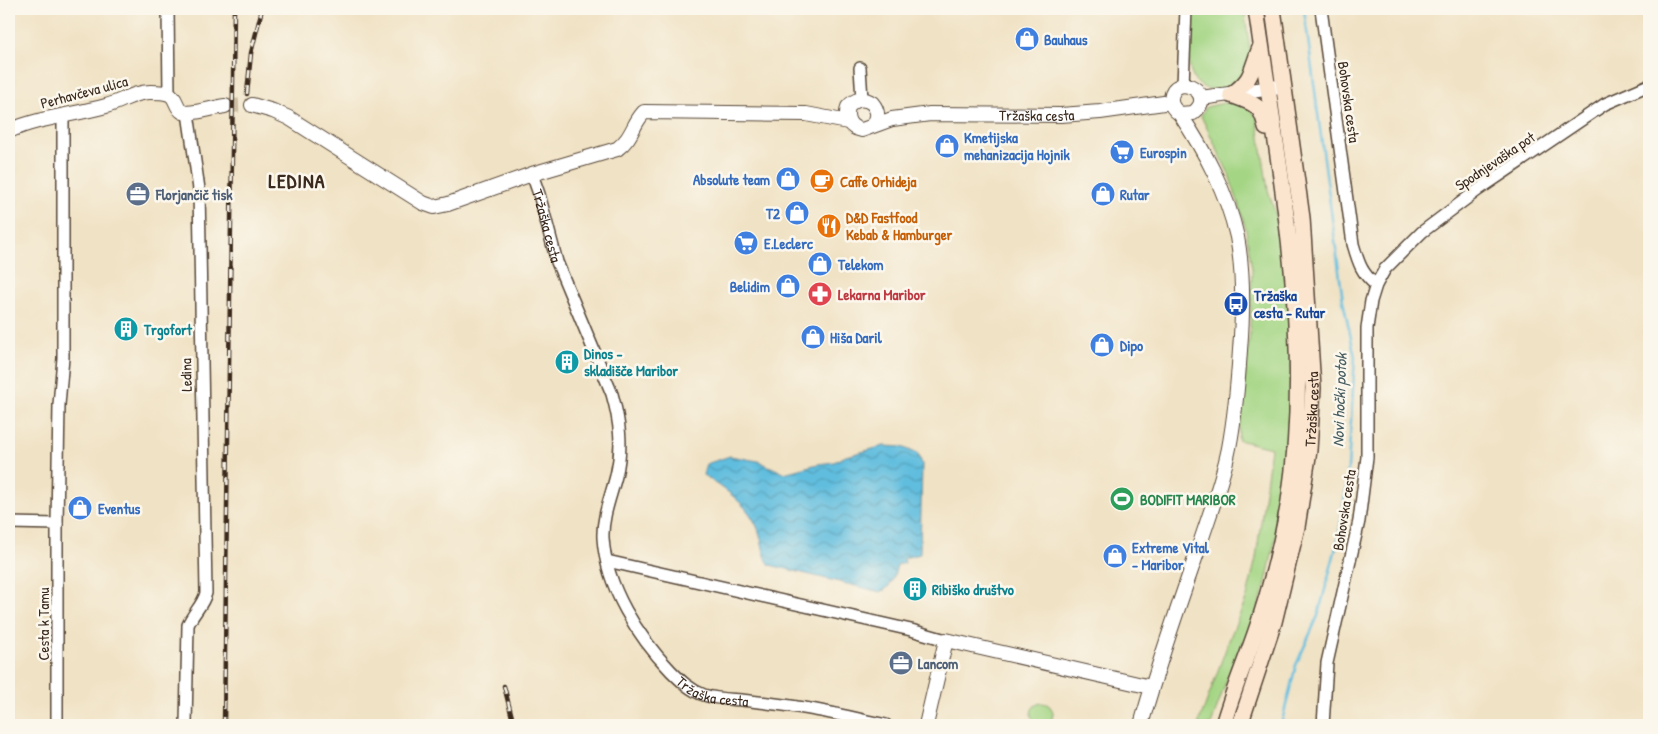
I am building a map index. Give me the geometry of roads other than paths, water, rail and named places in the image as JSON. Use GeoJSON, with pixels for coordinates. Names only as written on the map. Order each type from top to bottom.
{"type":"FeatureCollection","features":[{"type":"Feature","properties":{"kind":"main road","name":"Tržaška cesta"},"geometry":{"type":"LineString","coordinates":[[1218,725],[1225,718],[1259,623],[1272,578],[1287,508],[1295,452],[1299,391],[1292,258],[1256,9]]}},
{"type":"Feature","properties":{"kind":"main road","name":"Tržaška cesta"},"geometry":{"type":"LineString","coordinates":[[1240,725],[1274,622],[1301,507],[1313,388],[1302,218],[1273,9]]}},
{"type":"Feature","properties":{"kind":"main road"},"geometry":{"type":"LineString","coordinates":[[1261,44],[1247,82],[1231,95],[1254,105],[1264,114],[1270,146],[1278,161]]}},
{"type":"Feature","properties":{"kind":"street"},"geometry":{"type":"LineString","coordinates":[[168,9],[169,94],[173,97],[180,110],[188,113],[225,106]]}},
{"type":"Feature","properties":{"kind":"street"},"geometry":{"type":"LineString","coordinates":[[1183,85],[1186,9]]}},
{"type":"Feature","properties":{"kind":"street","name":"Bohovska cesta"},"geometry":{"type":"LineString","coordinates":[[1321,9],[1353,244],[1359,266],[1367,278],[1376,284],[1367,328],[1367,458],[1359,521],[1327,663],[1323,725]]}},
{"type":"Feature","properties":{"kind":"street"},"geometry":{"type":"LineString","coordinates":[[860,68],[862,99]]}},
{"type":"Feature","properties":{"kind":"street","name":"Spodnjevaška pot"},"geometry":{"type":"LineString","coordinates":[[1376,284],[1385,269],[1422,232],[1478,190],[1605,104],[1649,85]]}},
{"type":"Feature","properties":{"kind":"street"},"geometry":{"type":"LineString","coordinates":[[1141,725],[1151,687],[1208,519],[1229,448],[1240,363],[1243,319],[1241,262],[1236,236],[1227,204],[1206,155],[1171,102],[1172,93],[1179,86],[1193,86],[1200,94],[1198,105],[1206,155]]}},
{"type":"Feature","properties":{"kind":"street"},"geometry":{"type":"LineString","coordinates":[[1180,114],[1189,115],[1198,105],[1231,95],[1285,86]]}},
{"type":"Feature","properties":{"kind":"street","name":"Perhavčeva ulica"},"geometry":{"type":"LineString","coordinates":[[9,131],[63,115],[107,106],[131,96],[149,92],[169,94]]}},
{"type":"Feature","properties":{"kind":"street"},"geometry":{"type":"LineString","coordinates":[[848,122],[848,107],[852,102],[862,99],[867,100],[876,107],[930,114]]}},
{"type":"Feature","properties":{"kind":"street","name":"Tržaška cesta"},"geometry":{"type":"LineString","coordinates":[[930,114],[1061,115],[1100,112],[1171,102]]}},
{"type":"Feature","properties":{"kind":"street"},"geometry":{"type":"LineString","coordinates":[[252,105],[268,109],[289,118],[428,205],[439,206],[448,204],[532,174]]}},
{"type":"Feature","properties":{"kind":"street"},"geometry":{"type":"LineString","coordinates":[[806,114],[848,107]]}},
{"type":"Feature","properties":{"kind":"street"},"geometry":{"type":"LineString","coordinates":[[806,114],[848,122],[857,129],[862,130],[871,128],[874,124],[878,116],[876,107]]}},
{"type":"Feature","properties":{"kind":"street","name":"Tržaška cesta"},"geometry":{"type":"LineString","coordinates":[[806,114],[644,112],[638,118],[633,132],[626,142],[617,149],[532,174],[557,262],[612,394],[620,431],[621,446],[605,516],[603,537],[607,561],[614,582],[635,626],[650,648],[689,688],[717,699],[800,707],[886,725]]}},
{"type":"Feature","properties":{"kind":"street","name":"Ledina"},"geometry":{"type":"LineString","coordinates":[[186,725],[188,632],[191,617],[202,605],[206,593],[199,189],[188,113]]}},
{"type":"Feature","properties":{"kind":"street"},"geometry":{"type":"LineString","coordinates":[[874,124],[892,119],[930,114]]}},
{"type":"Feature","properties":{"kind":"street","name":"Cesta k Tamu"},"geometry":{"type":"LineString","coordinates":[[57,725],[56,524],[59,405],[63,358],[63,115]]}},
{"type":"Feature","properties":{"kind":"street"},"geometry":{"type":"LineString","coordinates":[[9,523],[56,524]]}},
{"type":"Feature","properties":{"kind":"street"},"geometry":{"type":"LineString","coordinates":[[607,561],[1151,687]]}},
{"type":"Feature","properties":{"kind":"street"},"geometry":{"type":"LineString","coordinates":[[926,725],[946,640]]}},
{"type":"Feature","properties":{"kind":"water"},"geometry":{"type":"Polygon","coordinates":[[[884,446],[902,447],[918,454],[922,464],[920,554],[904,558],[905,563],[897,565],[890,585],[880,592],[770,565],[765,557],[760,534],[754,520],[735,498],[703,475],[706,464],[730,456],[758,461],[784,473],[834,462],[846,456],[884,446]]]}},
{"type":"Feature","properties":{"kind":"waterway","name":"Novi hočki potok"},"geometry":{"type":"LineString","coordinates":[[1281,725],[1296,665],[1318,616],[1338,540],[1347,484],[1355,357],[1343,301],[1304,9]]}},
{"type":"Feature","properties":{"kind":"tunnel"},"geometry":{"type":"LineString","coordinates":[[225,106],[252,105]]}},
{"type":"Feature","properties":{"kind":"railway"},"geometry":{"type":"LineString","coordinates":[[224,725],[234,9]]}},
{"type":"Feature","properties":{"kind":"railway"},"geometry":{"type":"LineString","coordinates":[[247,94],[251,53],[262,9]]}},
{"type":"Feature","properties":{"kind":"railway"},"geometry":{"type":"LineString","coordinates":[[504,686],[514,725]]}},
{"type":"Feature","properties":{"kind":"place","name":"Bauhaus"},"geometry":{"type":"Point","coordinates":[1027,39]}},
{"type":"Feature","properties":{"kind":"place","name":"Kmetijska mehanizacija Hojnik"},"geometry":{"type":"Point","coordinates":[947,146]}},
{"type":"Feature","properties":{"kind":"place","name":"Eurospin"},"geometry":{"type":"Point","coordinates":[1122,152]}},
{"type":"Feature","properties":{"kind":"place","name":"Absolute team"},"geometry":{"type":"Point","coordinates":[788,179]}},
{"type":"Feature","properties":{"kind":"place","name":"Caffe Orhideja"},"geometry":{"type":"Point","coordinates":[822,181]}},
{"type":"Feature","properties":{"kind":"place","name":"Florjančič tisk"},"geometry":{"type":"Point","coordinates":[138,194]}},
{"type":"Feature","properties":{"kind":"place","name":"Rutar"},"geometry":{"type":"Point","coordinates":[1103,194]}},
{"type":"Feature","properties":{"kind":"place","name":"T2"},"geometry":{"type":"Point","coordinates":[797,213]}},
{"type":"Feature","properties":{"kind":"place","name":"D&D Fastfood Kebab & Hamburger"},"geometry":{"type":"Point","coordinates":[829,226]}},
{"type":"Feature","properties":{"kind":"place","name":"E.Leclerc"},"geometry":{"type":"Point","coordinates":[746,243]}},
{"type":"Feature","properties":{"kind":"place","name":"Telekom"},"geometry":{"type":"Point","coordinates":[820,264]}},
{"type":"Feature","properties":{"kind":"place","name":"Belidim"},"geometry":{"type":"Point","coordinates":[788,286]}},
{"type":"Feature","properties":{"kind":"place","name":"Lekarna Maribor"},"geometry":{"type":"Point","coordinates":[820,294]}},
{"type":"Feature","properties":{"kind":"place","name":"Tržaška cesta - Rutar"},"geometry":{"type":"Point","coordinates":[1236,304]}},
{"type":"Feature","properties":{"kind":"place","name":"Trgofort"},"geometry":{"type":"Point","coordinates":[126,329]}},
{"type":"Feature","properties":{"kind":"place","name":"Hiša Daril"},"geometry":{"type":"Point","coordinates":[813,337]}},
{"type":"Feature","properties":{"kind":"place","name":"Dipo"},"geometry":{"type":"Point","coordinates":[1102,345]}},
{"type":"Feature","properties":{"kind":"place","name":"Dinos - skladišče Maribor"},"geometry":{"type":"Point","coordinates":[567,362]}},
{"type":"Feature","properties":{"kind":"place","name":"BODIFIT MARIBOR"},"geometry":{"type":"Point","coordinates":[1122,499]}},
{"type":"Feature","properties":{"kind":"place","name":"Eventus"},"geometry":{"type":"Point","coordinates":[80,508]}},
{"type":"Feature","properties":{"kind":"place","name":"Extreme Vital - Maribor"},"geometry":{"type":"Point","coordinates":[1115,556]}},
{"type":"Feature","properties":{"kind":"place","name":"Ribiško društvo"},"geometry":{"type":"Point","coordinates":[915,589]}},
{"type":"Feature","properties":{"kind":"place","name":"Lancom"},"geometry":{"type":"Point","coordinates":[901,663]}},
{"type":"Feature","properties":{"kind":"district","name":"LEDINA"},"geometry":{"type":"Point","coordinates":[297,180]}}]}
